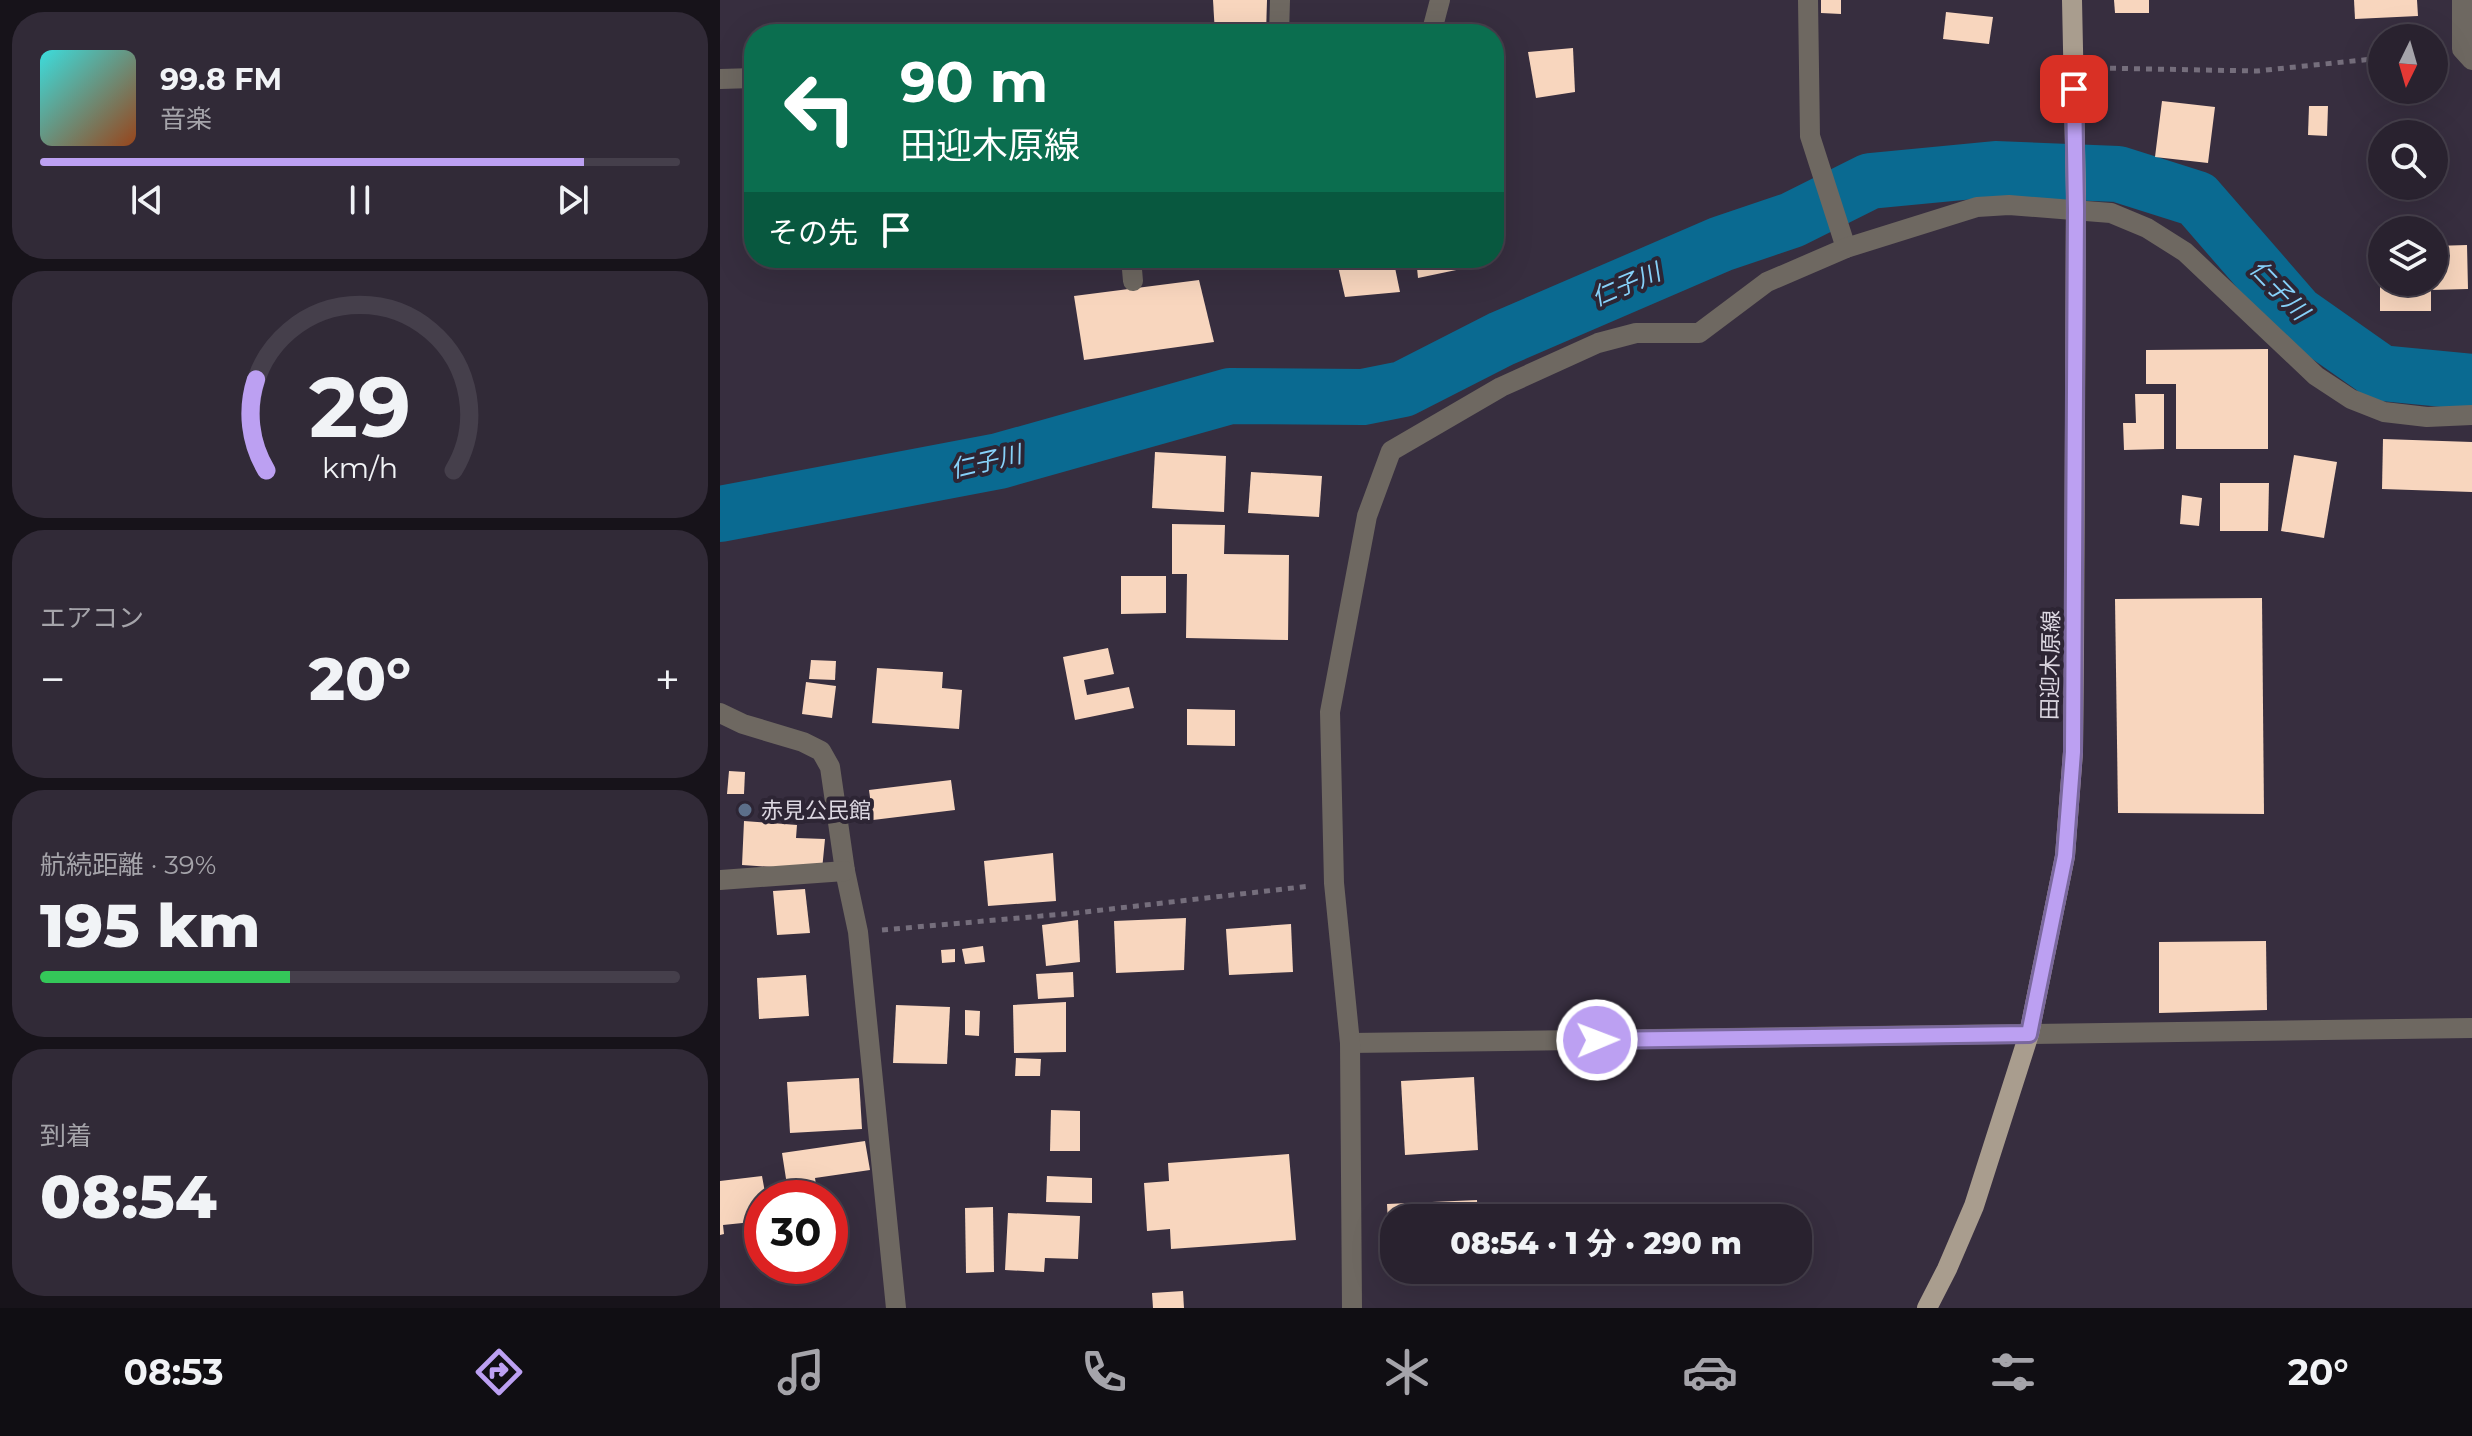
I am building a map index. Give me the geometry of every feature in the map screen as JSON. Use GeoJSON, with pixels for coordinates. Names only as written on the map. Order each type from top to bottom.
{"type":"FeatureCollection","features":[{"type":"Feature","properties":{"kind":"main road","name":"田迎木原線"},"geometry":{"type":"LineString","coordinates":[[1927,1308],[1974,1206],[2029,1034],[2065,856],[2073,752],[2076,202],[2072,0]]}},
{"type":"Feature","properties":{"kind":"street"},"geometry":{"type":"LineString","coordinates":[[1279,24],[1280,0]]}},
{"type":"Feature","properties":{"kind":"street"},"geometry":{"type":"LineString","coordinates":[[1434,24],[1440,0]]}},
{"type":"Feature","properties":{"kind":"street"},"geometry":{"type":"LineString","coordinates":[[1808,0],[1810,136],[1846,248]]}},
{"type":"Feature","properties":{"kind":"street"},"geometry":{"type":"LineString","coordinates":[[2462,0],[2462,49],[2472,60]]}},
{"type":"Feature","properties":{"kind":"street"},"geometry":{"type":"LineString","coordinates":[[720,79],[744,78]]}},
{"type":"Feature","properties":{"kind":"street"},"geometry":{"type":"LineString","coordinates":[[1352,1308],[1350,1043],[1334,883],[1330,712],[1367,516],[1391,451],[1501,387],[1598,343],[1636,333],[1699,333],[1767,282],[1846,248],[1977,207],[2076,202],[2147,228],[2185,252],[2316,376],[2351,399],[2384,412],[2427,417],[2472,415]]}},
{"type":"Feature","properties":{"kind":"street"},"geometry":{"type":"LineString","coordinates":[[1132,268],[1133,281]]}},
{"type":"Feature","properties":{"kind":"street"},"geometry":{"type":"LineString","coordinates":[[720,713],[743,724],[803,742],[821,751],[830,767],[845,871],[858,932],[896,1308]]}},
{"type":"Feature","properties":{"kind":"street"},"geometry":{"type":"LineString","coordinates":[[720,880],[845,871]]}},
{"type":"Feature","properties":{"kind":"street"},"geometry":{"type":"LineString","coordinates":[[1350,1043],[2472,1028]]}},
{"type":"Feature","properties":{"kind":"path"},"geometry":{"type":"LineString","coordinates":[[2073,67],[2257,71],[2368,59]]}},
{"type":"Feature","properties":{"kind":"path"},"geometry":{"type":"LineString","coordinates":[[858,932],[1076,913],[1334,883]]}},
{"type":"Feature","properties":{"kind":"building"},"geometry":{"type":"Polygon","coordinates":[[[1213,0],[1267,0],[1266,24],[1214,24],[1213,0]]]}},
{"type":"Feature","properties":{"kind":"building"},"geometry":{"type":"Polygon","coordinates":[[[1821,0],[1841,0],[1841,14],[1821,13],[1821,0]]]}},
{"type":"Feature","properties":{"kind":"building"},"geometry":{"type":"Polygon","coordinates":[[[2114,0],[2149,0],[2149,13],[2115,13],[2114,0]]]}},
{"type":"Feature","properties":{"kind":"building"},"geometry":{"type":"Polygon","coordinates":[[[2354,0],[2417,0],[2418,16],[2355,19],[2354,0]]]}},
{"type":"Feature","properties":{"kind":"building"},"geometry":{"type":"Polygon","coordinates":[[[1946,12],[1993,17],[1989,44],[1943,39],[1946,12]]]}},
{"type":"Feature","properties":{"kind":"building"},"geometry":{"type":"Polygon","coordinates":[[[1573,48],[1575,92],[1536,98],[1528,52],[1573,48]]]}},
{"type":"Feature","properties":{"kind":"building"},"geometry":{"type":"Polygon","coordinates":[[[2162,101],[2215,107],[2208,163],[2155,157],[2162,101]]]}},
{"type":"Feature","properties":{"kind":"building"},"geometry":{"type":"Polygon","coordinates":[[[2309,106],[2328,106],[2327,136],[2308,135],[2309,106]]]}},
{"type":"Feature","properties":{"kind":"building"},"geometry":{"type":"Polygon","coordinates":[[[2467,245],[2468,289],[2448,290],[2448,246],[2467,245]]]}},
{"type":"Feature","properties":{"kind":"building"},"geometry":{"type":"Polygon","coordinates":[[[1338,268],[1395,268],[1400,292],[1345,297],[1338,268]]]}},
{"type":"Feature","properties":{"kind":"building"},"geometry":{"type":"Polygon","coordinates":[[[1417,268],[1466,268],[1418,278],[1417,268]]]}},
{"type":"Feature","properties":{"kind":"building"},"geometry":{"type":"Polygon","coordinates":[[[1199,280],[1214,342],[1084,360],[1074,296],[1199,280]]]}},
{"type":"Feature","properties":{"kind":"building"},"geometry":{"type":"Polygon","coordinates":[[[2380,296],[2431,296],[2431,311],[2380,311],[2380,296]]]}},
{"type":"Feature","properties":{"kind":"building"},"geometry":{"type":"Polygon","coordinates":[[[2268,349],[2268,449],[2176,449],[2176,384],[2146,384],[2146,350],[2268,349]]]}},
{"type":"Feature","properties":{"kind":"building"},"geometry":{"type":"Polygon","coordinates":[[[2135,394],[2164,394],[2164,449],[2124,450],[2123,423],[2136,423],[2135,394]]]}},
{"type":"Feature","properties":{"kind":"building"},"geometry":{"type":"Polygon","coordinates":[[[2383,439],[2472,442],[2472,492],[2382,489],[2383,439]]]}},
{"type":"Feature","properties":{"kind":"building"},"geometry":{"type":"Polygon","coordinates":[[[1155,452],[1226,456],[1224,512],[1152,508],[1155,452]]]}},
{"type":"Feature","properties":{"kind":"building"},"geometry":{"type":"Polygon","coordinates":[[[2294,455],[2337,462],[2324,538],[2281,531],[2294,455]]]}},
{"type":"Feature","properties":{"kind":"building"},"geometry":{"type":"Polygon","coordinates":[[[1251,472],[1322,476],[1319,517],[1248,513],[1251,472]]]}},
{"type":"Feature","properties":{"kind":"building"},"geometry":{"type":"Polygon","coordinates":[[[2220,483],[2269,483],[2268,531],[2220,531],[2220,483]]]}},
{"type":"Feature","properties":{"kind":"building"},"geometry":{"type":"Polygon","coordinates":[[[2182,495],[2202,498],[2199,526],[2180,524],[2182,495]]]}},
{"type":"Feature","properties":{"kind":"building"},"geometry":{"type":"Polygon","coordinates":[[[1172,524],[1225,525],[1224,554],[1289,555],[1288,640],[1186,638],[1187,574],[1172,574],[1172,524]]]}},
{"type":"Feature","properties":{"kind":"building"},"geometry":{"type":"Polygon","coordinates":[[[1121,576],[1166,576],[1166,613],[1121,614],[1121,576]]]}},
{"type":"Feature","properties":{"kind":"building"},"geometry":{"type":"Polygon","coordinates":[[[2262,598],[2264,814],[2118,813],[2115,599],[2262,598]]]}},
{"type":"Feature","properties":{"kind":"building"},"geometry":{"type":"Polygon","coordinates":[[[1108,648],[1114,674],[1084,680],[1087,695],[1129,687],[1134,708],[1075,720],[1063,657],[1108,648]]]}},
{"type":"Feature","properties":{"kind":"building"},"geometry":{"type":"Polygon","coordinates":[[[811,660],[836,661],[835,680],[809,679],[811,660]]]}},
{"type":"Feature","properties":{"kind":"building"},"geometry":{"type":"Polygon","coordinates":[[[877,668],[943,672],[942,688],[962,690],[959,729],[872,723],[877,668]]]}},
{"type":"Feature","properties":{"kind":"building"},"geometry":{"type":"Polygon","coordinates":[[[806,682],[836,686],[832,718],[802,714],[806,682]]]}},
{"type":"Feature","properties":{"kind":"building"},"geometry":{"type":"Polygon","coordinates":[[[1187,709],[1235,710],[1235,746],[1187,745],[1187,709]]]}},
{"type":"Feature","properties":{"kind":"building"},"geometry":{"type":"Polygon","coordinates":[[[729,771],[745,772],[744,794],[727,794],[729,771]]]}},
{"type":"Feature","properties":{"kind":"building"},"geometry":{"type":"Polygon","coordinates":[[[951,780],[955,810],[873,820],[869,790],[951,780]]]}},
{"type":"Feature","properties":{"kind":"building"},"geometry":{"type":"Polygon","coordinates":[[[744,821],[797,825],[796,838],[825,839],[822,870],[742,865],[744,821]]]}},
{"type":"Feature","properties":{"kind":"building"},"geometry":{"type":"Polygon","coordinates":[[[1053,853],[1056,901],[988,906],[984,861],[1053,853]]]}},
{"type":"Feature","properties":{"kind":"building"},"geometry":{"type":"Polygon","coordinates":[[[805,889],[810,933],[777,935],[773,891],[805,889]]]}},
{"type":"Feature","properties":{"kind":"building"},"geometry":{"type":"Polygon","coordinates":[[[1186,918],[1184,970],[1116,973],[1114,921],[1186,918]]]}},
{"type":"Feature","properties":{"kind":"building"},"geometry":{"type":"Polygon","coordinates":[[[1078,920],[1080,962],[1046,966],[1042,925],[1078,920]]]}},
{"type":"Feature","properties":{"kind":"building"},"geometry":{"type":"Polygon","coordinates":[[[1291,924],[1293,972],[1229,975],[1226,929],[1291,924]]]}},
{"type":"Feature","properties":{"kind":"building"},"geometry":{"type":"Polygon","coordinates":[[[2266,941],[2267,1010],[2159,1013],[2159,942],[2266,941]]]}},
{"type":"Feature","properties":{"kind":"building"},"geometry":{"type":"Polygon","coordinates":[[[983,946],[985,962],[965,964],[962,949],[983,946]]]}},
{"type":"Feature","properties":{"kind":"building"},"geometry":{"type":"Polygon","coordinates":[[[955,949],[955,962],[942,963],[941,950],[955,949]]]}},
{"type":"Feature","properties":{"kind":"building"},"geometry":{"type":"Polygon","coordinates":[[[1073,972],[1074,997],[1038,999],[1036,974],[1073,972]]]}},
{"type":"Feature","properties":{"kind":"building"},"geometry":{"type":"Polygon","coordinates":[[[806,975],[809,1016],[759,1019],[757,978],[806,975]]]}},
{"type":"Feature","properties":{"kind":"building"},"geometry":{"type":"Polygon","coordinates":[[[1066,1002],[1066,1052],[1014,1053],[1013,1005],[1066,1002]]]}},
{"type":"Feature","properties":{"kind":"building"},"geometry":{"type":"Polygon","coordinates":[[[896,1005],[950,1007],[947,1064],[893,1063],[896,1005]]]}},
{"type":"Feature","properties":{"kind":"building"},"geometry":{"type":"Polygon","coordinates":[[[965,1010],[980,1011],[979,1036],[965,1035],[965,1010]]]}},
{"type":"Feature","properties":{"kind":"building"},"geometry":{"type":"Polygon","coordinates":[[[1016,1058],[1041,1059],[1040,1076],[1015,1076],[1016,1058]]]}},
{"type":"Feature","properties":{"kind":"building"},"geometry":{"type":"Polygon","coordinates":[[[1474,1077],[1478,1150],[1405,1155],[1401,1081],[1474,1077]]]}},
{"type":"Feature","properties":{"kind":"building"},"geometry":{"type":"Polygon","coordinates":[[[859,1078],[862,1129],[790,1133],[787,1082],[859,1078]]]}},
{"type":"Feature","properties":{"kind":"building"},"geometry":{"type":"Polygon","coordinates":[[[1051,1110],[1080,1111],[1080,1151],[1050,1151],[1051,1110]]]}},
{"type":"Feature","properties":{"kind":"building"},"geometry":{"type":"Polygon","coordinates":[[[865,1141],[870,1170],[815,1180],[786,1180],[782,1153],[865,1141]]]}},
{"type":"Feature","properties":{"kind":"building"},"geometry":{"type":"Polygon","coordinates":[[[1289,1154],[1296,1240],[1171,1249],[1170,1229],[1147,1231],[1144,1183],[1169,1181],[1168,1163],[1289,1154]]]}},
{"type":"Feature","properties":{"kind":"building"},"geometry":{"type":"Polygon","coordinates":[[[762,1176],[763,1180],[744,1180],[744,1223],[723,1225],[724,1234],[720,1235],[720,1181],[762,1176]]]}},
{"type":"Feature","properties":{"kind":"building"},"geometry":{"type":"Polygon","coordinates":[[[1047,1176],[1092,1178],[1092,1203],[1046,1202],[1047,1176]]]}},
{"type":"Feature","properties":{"kind":"building"},"geometry":{"type":"Polygon","coordinates":[[[1477,1200],[1477,1204],[1387,1204],[1477,1200]]]}},
{"type":"Feature","properties":{"kind":"building"},"geometry":{"type":"Polygon","coordinates":[[[993,1207],[994,1272],[966,1273],[965,1208],[993,1207]]]}},
{"type":"Feature","properties":{"kind":"building"},"geometry":{"type":"Polygon","coordinates":[[[1008,1213],[1080,1216],[1078,1259],[1045,1258],[1044,1272],[1005,1270],[1008,1213]]]}},
{"type":"Feature","properties":{"kind":"building"},"geometry":{"type":"Polygon","coordinates":[[[1183,1291],[1184,1308],[1153,1308],[1152,1293],[1183,1291]]]}},
{"type":"Feature","properties":{"kind":"waterway","name":"仁子川"},"geometry":{"type":"LineString","coordinates":[[720,514],[999,461],[1230,396],[1363,397],[1403,389],[1501,339],[1721,244],[1792,220],[1870,181],[1995,169],[2118,174],[2197,199],[2297,314],[2381,373],[2472,382]]}},
{"type":"Feature","properties":{"kind":"place","name":"赤見公民館"},"geometry":{"type":"Point","coordinates":[745,810]}},
{"type":"Feature","properties":{"kind":"route"},"geometry":{"type":"LineString","coordinates":[[1597,1040],[2029,1034],[2065,856],[2073,752],[2074,89]]}}]}
